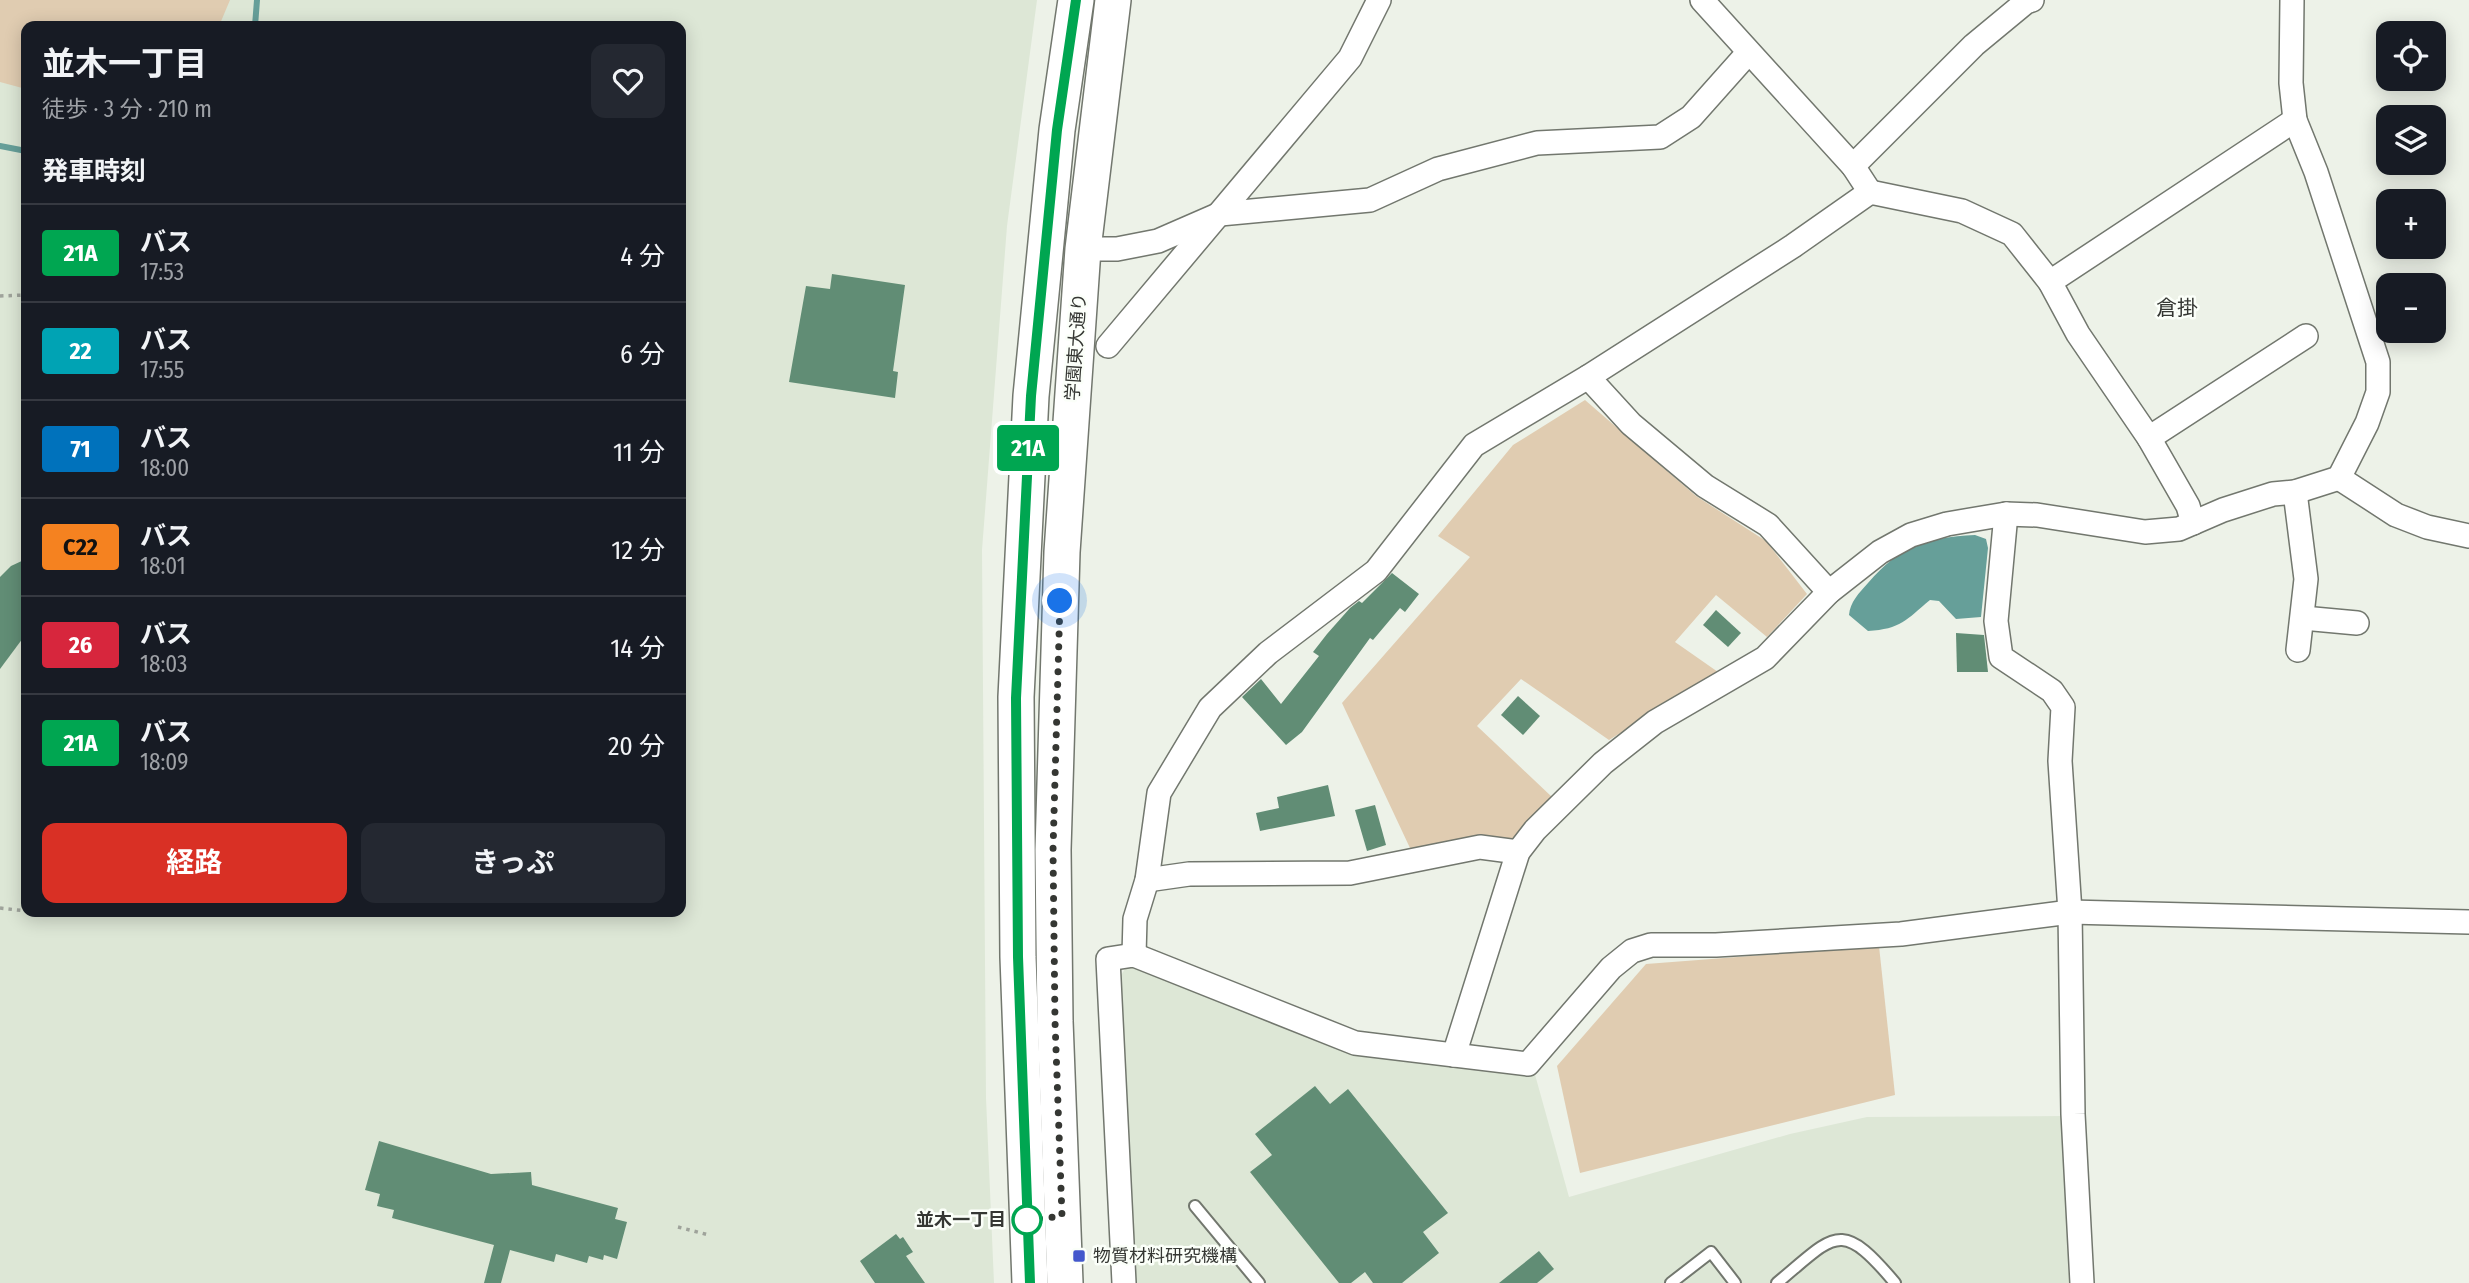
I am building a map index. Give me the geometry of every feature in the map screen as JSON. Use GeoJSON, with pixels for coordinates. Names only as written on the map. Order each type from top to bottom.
{"type":"FeatureCollection","features":[{"type":"Feature","properties":{"kind":"main road"},"geometry":{"type":"LineString","coordinates":[[1030,1283],[1018,957],[1016,698],[1031,396],[1057,130],[1076,0]]}},
{"type":"Feature","properties":{"kind":"main road","name":"学園東大通り"},"geometry":{"type":"LineString","coordinates":[[1065,1283],[1055,1021],[1053,836],[1062,552],[1083,249],[1113,0]]}},
{"type":"Feature","properties":{"kind":"street"},"geometry":{"type":"LineString","coordinates":[[1108,346],[1350,58],[1379,0]]}},
{"type":"Feature","properties":{"kind":"street"},"geometry":{"type":"LineString","coordinates":[[1702,0],[1853,166],[1870,192],[1962,211],[2012,234],[2050,282],[2078,334],[2149,438],[2188,506],[2193,523]]}},
{"type":"Feature","properties":{"kind":"street"},"geometry":{"type":"LineString","coordinates":[[1853,166],[1974,45],[2025,2],[2032,0]]}},
{"type":"Feature","properties":{"kind":"street"},"geometry":{"type":"LineString","coordinates":[[1454,1055],[1518,852],[1535,830],[1603,763],[1655,722],[1765,658],[1829,592],[1880,552],[1910,535],[1959,522],[2006,514],[2038,514],[2145,533],[2179,529],[2223,510],[2273,494],[2295,492],[2339,478],[2367,423],[2378,392],[2378,362],[2316,172],[2295,120],[2291,83],[2292,0]]}},
{"type":"Feature","properties":{"kind":"street"},"geometry":{"type":"LineString","coordinates":[[1083,249],[1117,249],[1158,241],[1220,214],[1370,200],[1438,169],[1537,143],[1660,137],[1691,117],[1748,53]]}},
{"type":"Feature","properties":{"kind":"street"},"geometry":{"type":"LineString","coordinates":[[2050,282],[2295,120]]}},
{"type":"Feature","properties":{"kind":"street"},"geometry":{"type":"LineString","coordinates":[[1134,955],[1135,919],[1147,880],[1159,793],[1210,708],[1268,653],[1376,571],[1474,445],[1588,377],[1793,246],[1870,192]]}},
{"type":"Feature","properties":{"kind":"street"},"geometry":{"type":"LineString","coordinates":[[2149,438],[2306,336]]}},
{"type":"Feature","properties":{"kind":"street"},"geometry":{"type":"LineString","coordinates":[[1588,377],[1631,424],[1705,486],[1769,525],[1829,592]]}},
{"type":"Feature","properties":{"kind":"street"},"geometry":{"type":"LineString","coordinates":[[2339,478],[2396,515],[2427,527],[2469,536]]}},
{"type":"Feature","properties":{"kind":"street"},"geometry":{"type":"LineString","coordinates":[[2295,492],[2306,579],[2298,650]]}},
{"type":"Feature","properties":{"kind":"street"},"geometry":{"type":"LineString","coordinates":[[2006,514],[1996,621],[2001,657],[2052,691],[2063,707],[2060,761],[2070,912],[2073,1114],[2082,1283]]}},
{"type":"Feature","properties":{"kind":"street"},"geometry":{"type":"LineString","coordinates":[[2303,618],[2357,623]]}},
{"type":"Feature","properties":{"kind":"street"},"geometry":{"type":"LineString","coordinates":[[1147,880],[1189,874],[1350,873],[1480,847],[1518,852]]}},
{"type":"Feature","properties":{"kind":"street"},"geometry":{"type":"LineString","coordinates":[[1124,1283],[1108,959],[1134,955],[1355,1043],[1528,1064],[1611,968],[1632,951],[1651,944],[1716,945],[1901,934],[2070,912],[2469,922]]}},
{"type":"Feature","properties":{"kind":"lane"},"geometry":{"type":"LineString","coordinates":[[1195,1206],[1259,1283]]}},
{"type":"Feature","properties":{"kind":"lane"},"geometry":{"type":"LineString","coordinates":[[1777,1283],[1827,1242],[1842,1238],[1871,1254],[1895,1283]]}},
{"type":"Feature","properties":{"kind":"lane"},"geometry":{"type":"LineString","coordinates":[[1671,1283],[1711,1252],[1735,1283]]}},
{"type":"Feature","properties":{"kind":"path"},"geometry":{"type":"LineString","coordinates":[[0,296],[21,295]]}},
{"type":"Feature","properties":{"kind":"path"},"geometry":{"type":"LineString","coordinates":[[0,908],[21,910]]}},
{"type":"Feature","properties":{"kind":"path"},"geometry":{"type":"LineString","coordinates":[[678,1227],[709,1235]]}},
{"type":"Feature","properties":{"kind":"shaded area"},"geometry":{"type":"Polygon","coordinates":[[[0,0],[1037,0],[1007,226],[982,550],[986,1098],[994,1283],[0,1283],[0,0]]]}},
{"type":"Feature","properties":{"kind":"shaded area"},"geometry":{"type":"Polygon","coordinates":[[[0,0],[230,0],[221,21],[21,21],[21,88],[0,82],[0,0]]]}},
{"type":"Feature","properties":{"kind":"shaded area"},"geometry":{"type":"Polygon","coordinates":[[[1585,400],[1696,496],[1766,541],[1807,594],[1767,637],[1716,595],[1675,642],[1718,672],[1609,740],[1521,679],[1477,726],[1552,797],[1514,842],[1410,848],[1342,703],[1470,557],[1438,536],[1513,445],[1585,400]]]}},
{"type":"Feature","properties":{"kind":"shaded area"},"geometry":{"type":"Polygon","coordinates":[[[1879,946],[1895,1095],[1580,1173],[1557,1066],[1646,964],[1879,946]]]}},
{"type":"Feature","properties":{"kind":"shaded area"},"geometry":{"type":"Polygon","coordinates":[[[1140,967],[1353,1052],[1534,1071],[1569,1197],[1790,1134],[1867,1117],[2065,1116],[2073,1283],[1134,1283],[1116,983],[1125,969],[1140,967]]]}},
{"type":"Feature","properties":{"kind":"water"},"geometry":{"type":"Polygon","coordinates":[[[1975,535],[1986,539],[1988,548],[1981,617],[1956,619],[1939,601],[1930,600],[1896,626],[1879,630],[1868,631],[1849,615],[1861,590],[1903,552],[1928,541],[1975,535]]]}},
{"type":"Feature","properties":{"kind":"building"},"geometry":{"type":"Polygon","coordinates":[[[832,274],[905,285],[893,371],[898,372],[895,398],[789,382],[806,286],[830,289],[832,274]]]}},
{"type":"Feature","properties":{"kind":"building"},"geometry":{"type":"Polygon","coordinates":[[[21,561],[21,641],[0,669],[0,577],[11,566],[21,561]]]}},
{"type":"Feature","properties":{"kind":"building"},"geometry":{"type":"Polygon","coordinates":[[[1392,573],[1419,594],[1405,612],[1400,608],[1373,640],[1370,638],[1302,732],[1286,745],[1242,697],[1261,679],[1281,704],[1319,656],[1313,652],[1327,634],[1350,608],[1359,601],[1362,603],[1392,573]]]}},
{"type":"Feature","properties":{"kind":"building"},"geometry":{"type":"Polygon","coordinates":[[[1716,610],[1741,633],[1728,647],[1703,625],[1716,610]]]}},
{"type":"Feature","properties":{"kind":"building"},"geometry":{"type":"Polygon","coordinates":[[[1956,633],[1984,635],[1988,672],[1957,672],[1956,633]]]}},
{"type":"Feature","properties":{"kind":"building"},"geometry":{"type":"Polygon","coordinates":[[[1518,696],[1540,716],[1523,735],[1501,715],[1518,696]]]}},
{"type":"Feature","properties":{"kind":"building"},"geometry":{"type":"Polygon","coordinates":[[[1328,785],[1335,816],[1260,831],[1256,813],[1279,808],[1277,797],[1328,785]]]}},
{"type":"Feature","properties":{"kind":"building"},"geometry":{"type":"Polygon","coordinates":[[[1375,805],[1386,845],[1367,851],[1355,810],[1375,805]]]}},
{"type":"Feature","properties":{"kind":"building"},"geometry":{"type":"Polygon","coordinates":[[[1315,1086],[1330,1104],[1348,1089],[1448,1213],[1423,1232],[1439,1253],[1402,1283],[1373,1283],[1365,1272],[1351,1283],[1339,1283],[1250,1172],[1272,1155],[1255,1134],[1315,1086]]]}},
{"type":"Feature","properties":{"kind":"building"},"geometry":{"type":"Polygon","coordinates":[[[379,1141],[491,1174],[531,1172],[532,1185],[618,1208],[615,1219],[627,1222],[617,1259],[604,1255],[603,1260],[589,1256],[587,1263],[556,1254],[554,1262],[510,1250],[501,1283],[484,1283],[494,1245],[392,1218],[394,1210],[377,1206],[380,1194],[365,1190],[379,1141]]]}},
{"type":"Feature","properties":{"kind":"building"},"geometry":{"type":"Polygon","coordinates":[[[896,1234],[900,1239],[903,1237],[913,1252],[906,1256],[925,1283],[875,1283],[860,1261],[896,1234]]]}},
{"type":"Feature","properties":{"kind":"building"},"geometry":{"type":"Polygon","coordinates":[[[1539,1251],[1554,1269],[1537,1283],[1499,1283],[1539,1251]]]}},
{"type":"Feature","properties":{"kind":"waterway"},"geometry":{"type":"LineString","coordinates":[[255,21],[257,0]]}},
{"type":"Feature","properties":{"kind":"waterway"},"geometry":{"type":"LineString","coordinates":[[0,146],[21,150]]}},
{"type":"Feature","properties":{"kind":"bus line","name":"21A"},"geometry":{"type":"LineString","coordinates":[[1030,1283],[1018,957],[1016,698],[1031,396],[1057,130],[1076,0]]}},
{"type":"Feature","properties":{"kind":"place","name":"並木一丁目"},"geometry":{"type":"Point","coordinates":[1027,1220]}},
{"type":"Feature","properties":{"kind":"place","name":"物質材料研究機構"},"geometry":{"type":"Point","coordinates":[1079,1256]}},
{"type":"Feature","properties":{"kind":"district","name":"倉掛"},"geometry":{"type":"Point","coordinates":[2177,308]}},
{"type":"Feature","properties":{"kind":"route"},"geometry":{"type":"LineString","coordinates":[[1027,1220],[1062,1216],[1055,1021],[1053,850],[1060,601]]}}]}
